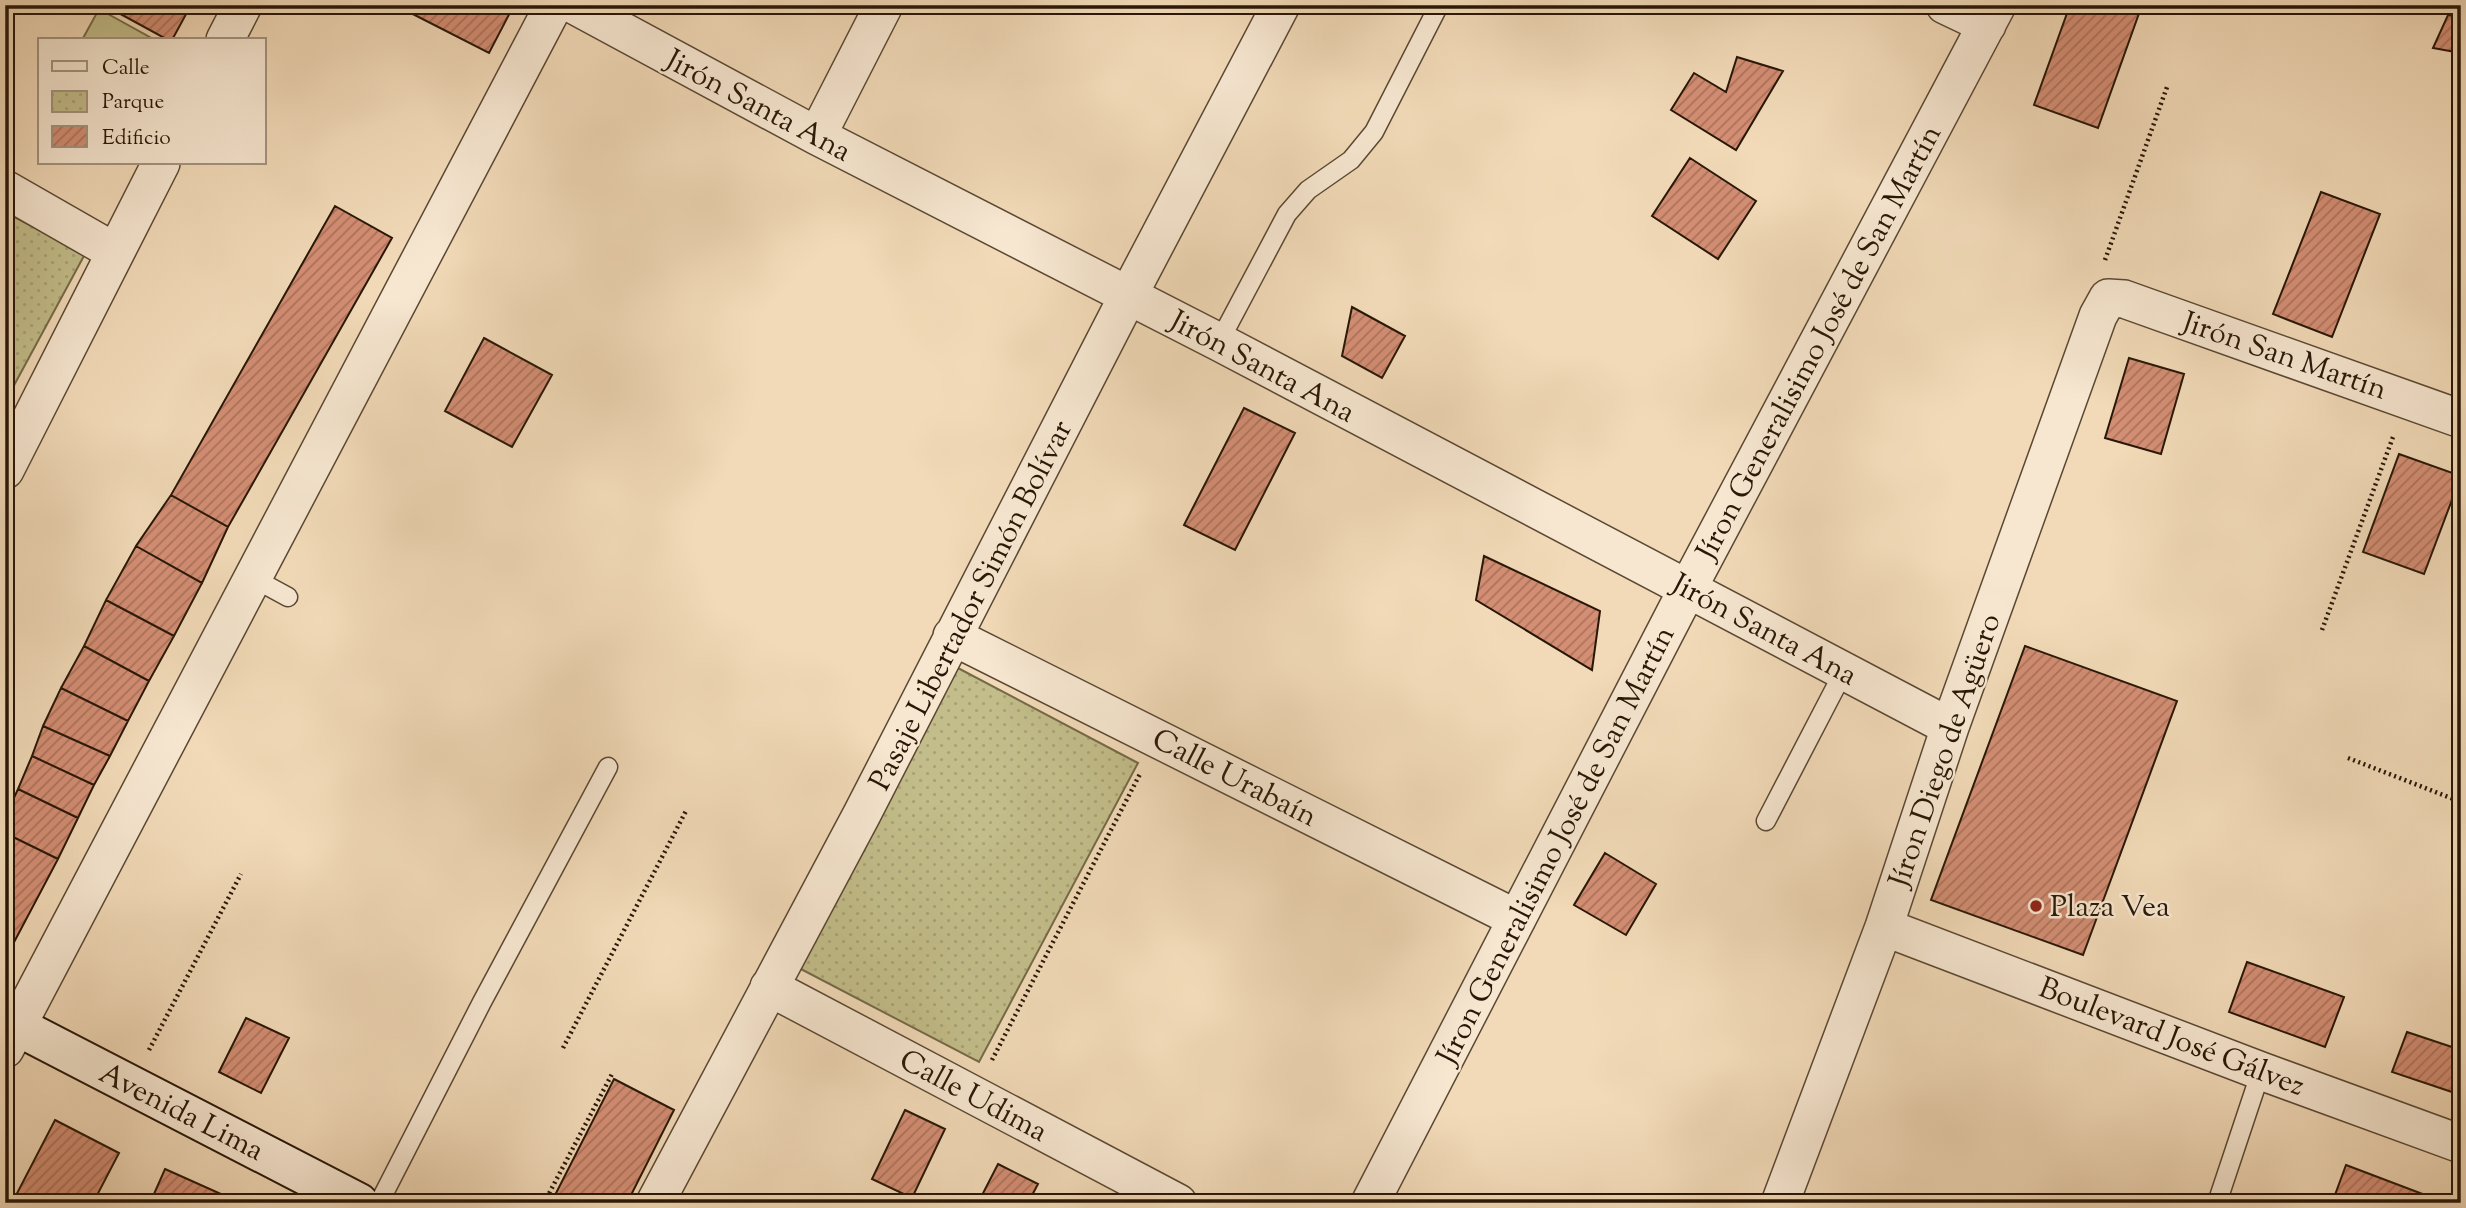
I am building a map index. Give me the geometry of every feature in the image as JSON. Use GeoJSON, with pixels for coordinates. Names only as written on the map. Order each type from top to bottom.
{"type":"FeatureCollection","features":[{"type":"Feature","properties":{"kind":"street"},"geometry":{"type":"LineString","coordinates":[[226,38],[243,5]]}},
{"type":"Feature","properties":{"kind":"street"},"geometry":{"type":"LineString","coordinates":[[9,1032],[253,578],[554,5]]}},
{"type":"Feature","properties":{"kind":"street","name":"Jirón Santa Ana"},"geometry":{"type":"LineString","coordinates":[[574,5],[817,136],[1219,342],[1950,727]]}},
{"type":"Feature","properties":{"kind":"street"},"geometry":{"type":"LineString","coordinates":[[817,136],[884,5]]}},
{"type":"Feature","properties":{"kind":"street","name":"Pasaje Libertador Simón Bolívar"},"geometry":{"type":"LineString","coordinates":[[656,1203],[862,814],[1281,5]]}},
{"type":"Feature","properties":{"kind":"street"},"geometry":{"type":"LineString","coordinates":[[1945,5],[1992,15]]}},
{"type":"Feature","properties":{"kind":"street","name":"Jíron Generalisimo José de San Martín"},"geometry":{"type":"LineString","coordinates":[[1370,1203],[1688,588],[1992,15]]}},
{"type":"Feature","properties":{"kind":"street"},"geometry":{"type":"LineString","coordinates":[[5,470],[160,164]]}},
{"type":"Feature","properties":{"kind":"street"},"geometry":{"type":"LineString","coordinates":[[5,189],[115,252]]}},
{"type":"Feature","properties":{"kind":"street","name":"Jirón San Martín"},"geometry":{"type":"LineString","coordinates":[[2108,298],[2124,299],[2461,419]]}},
{"type":"Feature","properties":{"kind":"street","name":"Jíron Diego de Agüero"},"geometry":{"type":"LineString","coordinates":[[1780,1203],[1884,927],[1950,727],[2098,316],[2108,298]]}},
{"type":"Feature","properties":{"kind":"street","name":"Calle Urabaín"},"geometry":{"type":"LineString","coordinates":[[953,636],[1517,919]]}},
{"type":"Feature","properties":{"kind":"street","name":"Boulevard José Gálvez"},"geometry":{"type":"LineString","coordinates":[[1884,927],[2461,1144]]}},
{"type":"Feature","properties":{"kind":"street","name":"Calle Udima"},"geometry":{"type":"LineString","coordinates":[[769,987],[1178,1203]]}},
{"type":"Feature","properties":{"kind":"street","name":"Avenida Lima"},"geometry":{"type":"LineString","coordinates":[[9,1032],[131,1085],[359,1203]]}},
{"type":"Feature","properties":{"kind":"lane"},"geometry":{"type":"LineString","coordinates":[[1219,342],[1287,214],[1308,190],[1352,160],[1374,132],[1439,5]]}},
{"type":"Feature","properties":{"kind":"lane"},"geometry":{"type":"LineString","coordinates":[[253,578],[288,597]]}},
{"type":"Feature","properties":{"kind":"lane"},"geometry":{"type":"LineString","coordinates":[[1766,821],[1844,671]]}},
{"type":"Feature","properties":{"kind":"lane"},"geometry":{"type":"LineString","coordinates":[[379,1203],[482,1002],[608,767]]}},
{"type":"Feature","properties":{"kind":"lane"},"geometry":{"type":"LineString","coordinates":[[2217,1203],[2261,1071]]}},
{"type":"Feature","properties":{"kind":"path"},"geometry":{"type":"LineString","coordinates":[[2108,298],[2100,275],[2167,86]]}},
{"type":"Feature","properties":{"kind":"path"},"geometry":{"type":"LineString","coordinates":[[2322,629],[2407,398]]}},
{"type":"Feature","properties":{"kind":"path"},"geometry":{"type":"LineString","coordinates":[[973,1095],[1158,738]]}},
{"type":"Feature","properties":{"kind":"path"},"geometry":{"type":"LineString","coordinates":[[2348,758],[2461,802]]}},
{"type":"Feature","properties":{"kind":"path"},"geometry":{"type":"LineString","coordinates":[[563,1048],[687,809]]}},
{"type":"Feature","properties":{"kind":"path"},"geometry":{"type":"LineString","coordinates":[[131,1085],[242,874]]}},
{"type":"Feature","properties":{"kind":"path"},"geometry":{"type":"LineString","coordinates":[[544,1203],[612,1073]]}},
{"type":"Feature","properties":{"kind":"green space"},"geometry":{"type":"Polygon","coordinates":[[[99,9],[151,38],[83,38],[99,9]]]}},
{"type":"Feature","properties":{"kind":"green space"},"geometry":{"type":"Polygon","coordinates":[[[5,212],[85,254],[5,402],[5,212]]]}},
{"type":"Feature","properties":{"kind":"green space"},"geometry":{"type":"Polygon","coordinates":[[[956,667],[1138,763],[979,1062],[797,967],[956,667]]]}},
{"type":"Feature","properties":{"kind":"building"},"geometry":{"type":"Polygon","coordinates":[[[104,5],[191,5],[173,38],[164,38],[104,5]]]}},
{"type":"Feature","properties":{"kind":"building"},"geometry":{"type":"Polygon","coordinates":[[[403,5],[514,5],[489,53],[401,8],[403,5]]]}},
{"type":"Feature","properties":{"kind":"building"},"geometry":{"type":"Polygon","coordinates":[[[2070,5],[2142,5],[2098,128],[2034,105],[2070,5]]]}},
{"type":"Feature","properties":{"kind":"building"},"geometry":{"type":"Polygon","coordinates":[[[2448,15],[2461,17],[2461,53],[2433,48],[2448,15]]]}},
{"type":"Feature","properties":{"kind":"building"},"geometry":{"type":"Polygon","coordinates":[[[1737,57],[1783,71],[1736,150],[1671,110],[1694,73],[1726,92],[1737,57]]]}},
{"type":"Feature","properties":{"kind":"building"},"geometry":{"type":"Polygon","coordinates":[[[1690,158],[1756,201],[1718,259],[1652,216],[1690,158]]]}},
{"type":"Feature","properties":{"kind":"building"},"geometry":{"type":"Polygon","coordinates":[[[2321,192],[2380,214],[2332,337],[2273,314],[2321,192]]]}},
{"type":"Feature","properties":{"kind":"building"},"geometry":{"type":"Polygon","coordinates":[[[335,206],[392,238],[228,527],[171,495],[335,206]]]}},
{"type":"Feature","properties":{"kind":"building"},"geometry":{"type":"Polygon","coordinates":[[[1352,307],[1405,336],[1382,378],[1342,356],[1352,307]]]}},
{"type":"Feature","properties":{"kind":"building"},"geometry":{"type":"Polygon","coordinates":[[[484,338],[552,375],[512,447],[445,411],[484,338]]]}},
{"type":"Feature","properties":{"kind":"building"},"geometry":{"type":"Polygon","coordinates":[[[2129,358],[2184,374],[2161,454],[2105,438],[2129,358]]]}},
{"type":"Feature","properties":{"kind":"building"},"geometry":{"type":"Polygon","coordinates":[[[1244,408],[1295,433],[1235,550],[1184,525],[1244,408]]]}},
{"type":"Feature","properties":{"kind":"building"},"geometry":{"type":"Polygon","coordinates":[[[2399,454],[2461,476],[2424,574],[2363,552],[2399,454]]]}},
{"type":"Feature","properties":{"kind":"building"},"geometry":{"type":"Polygon","coordinates":[[[171,495],[228,527],[202,583],[136,546],[171,495]]]}},
{"type":"Feature","properties":{"kind":"building"},"geometry":{"type":"Polygon","coordinates":[[[136,546],[202,583],[174,636],[106,600],[136,546]]]}},
{"type":"Feature","properties":{"kind":"building"},"geometry":{"type":"Polygon","coordinates":[[[1484,556],[1600,611],[1592,670],[1476,600],[1484,556]]]}},
{"type":"Feature","properties":{"kind":"building"},"geometry":{"type":"Polygon","coordinates":[[[106,600],[174,636],[149,681],[84,646],[106,600]]]}},
{"type":"Feature","properties":{"kind":"building"},"geometry":{"type":"Polygon","coordinates":[[[84,646],[149,681],[128,721],[61,688],[84,646]]]}},
{"type":"Feature","properties":{"kind":"building"},"geometry":{"type":"Polygon","coordinates":[[[2025,646],[2177,701],[2083,955],[1931,900],[2025,646]]]}},
{"type":"Feature","properties":{"kind":"building"},"geometry":{"type":"Polygon","coordinates":[[[61,688],[128,721],[110,756],[43,726],[61,688]]]}},
{"type":"Feature","properties":{"kind":"building"},"geometry":{"type":"Polygon","coordinates":[[[43,726],[110,756],[94,785],[32,756],[43,726]]]}},
{"type":"Feature","properties":{"kind":"building"},"geometry":{"type":"Polygon","coordinates":[[[32,756],[94,785],[78,818],[18,789],[32,756]]]}},
{"type":"Feature","properties":{"kind":"building"},"geometry":{"type":"Polygon","coordinates":[[[18,789],[78,818],[58,859],[5,833],[5,817],[18,789]]]}},
{"type":"Feature","properties":{"kind":"building"},"geometry":{"type":"Polygon","coordinates":[[[5,833],[58,859],[11,948],[5,945],[5,833]]]}},
{"type":"Feature","properties":{"kind":"building"},"geometry":{"type":"Polygon","coordinates":[[[1605,853],[1656,884],[1626,935],[1574,905],[1605,853]]]}},
{"type":"Feature","properties":{"kind":"building"},"geometry":{"type":"Polygon","coordinates":[[[2247,962],[2344,997],[2325,1047],[2229,1012],[2247,962]]]}},
{"type":"Feature","properties":{"kind":"building"},"geometry":{"type":"Polygon","coordinates":[[[246,1018],[289,1038],[261,1093],[219,1072],[246,1018]]]}},
{"type":"Feature","properties":{"kind":"building"},"geometry":{"type":"Polygon","coordinates":[[[2407,1032],[2461,1050],[2461,1095],[2392,1072],[2407,1032]]]}},
{"type":"Feature","properties":{"kind":"building"},"geometry":{"type":"Polygon","coordinates":[[[614,1079],[674,1110],[627,1203],[551,1203],[614,1079]]]}},
{"type":"Feature","properties":{"kind":"building"},"geometry":{"type":"Polygon","coordinates":[[[905,1110],[945,1129],[912,1198],[872,1179],[905,1110]]]}},
{"type":"Feature","properties":{"kind":"building"},"geometry":{"type":"Polygon","coordinates":[[[55,1120],[119,1153],[93,1203],[12,1203],[55,1120]]]}},
{"type":"Feature","properties":{"kind":"building"},"geometry":{"type":"Polygon","coordinates":[[[998,1164],[1038,1184],[1028,1203],[978,1203],[998,1164]]]}},
{"type":"Feature","properties":{"kind":"building"},"geometry":{"type":"Polygon","coordinates":[[[2346,1165],[2441,1201],[2441,1203],[2332,1203],[2346,1165]]]}},
{"type":"Feature","properties":{"kind":"building"},"geometry":{"type":"Polygon","coordinates":[[[165,1169],[230,1198],[228,1203],[150,1203],[165,1169]]]}},
{"type":"Feature","properties":{"kind":"place","name":"Plaza Vea"},"geometry":{"type":"Point","coordinates":[2036,906]}}]}
